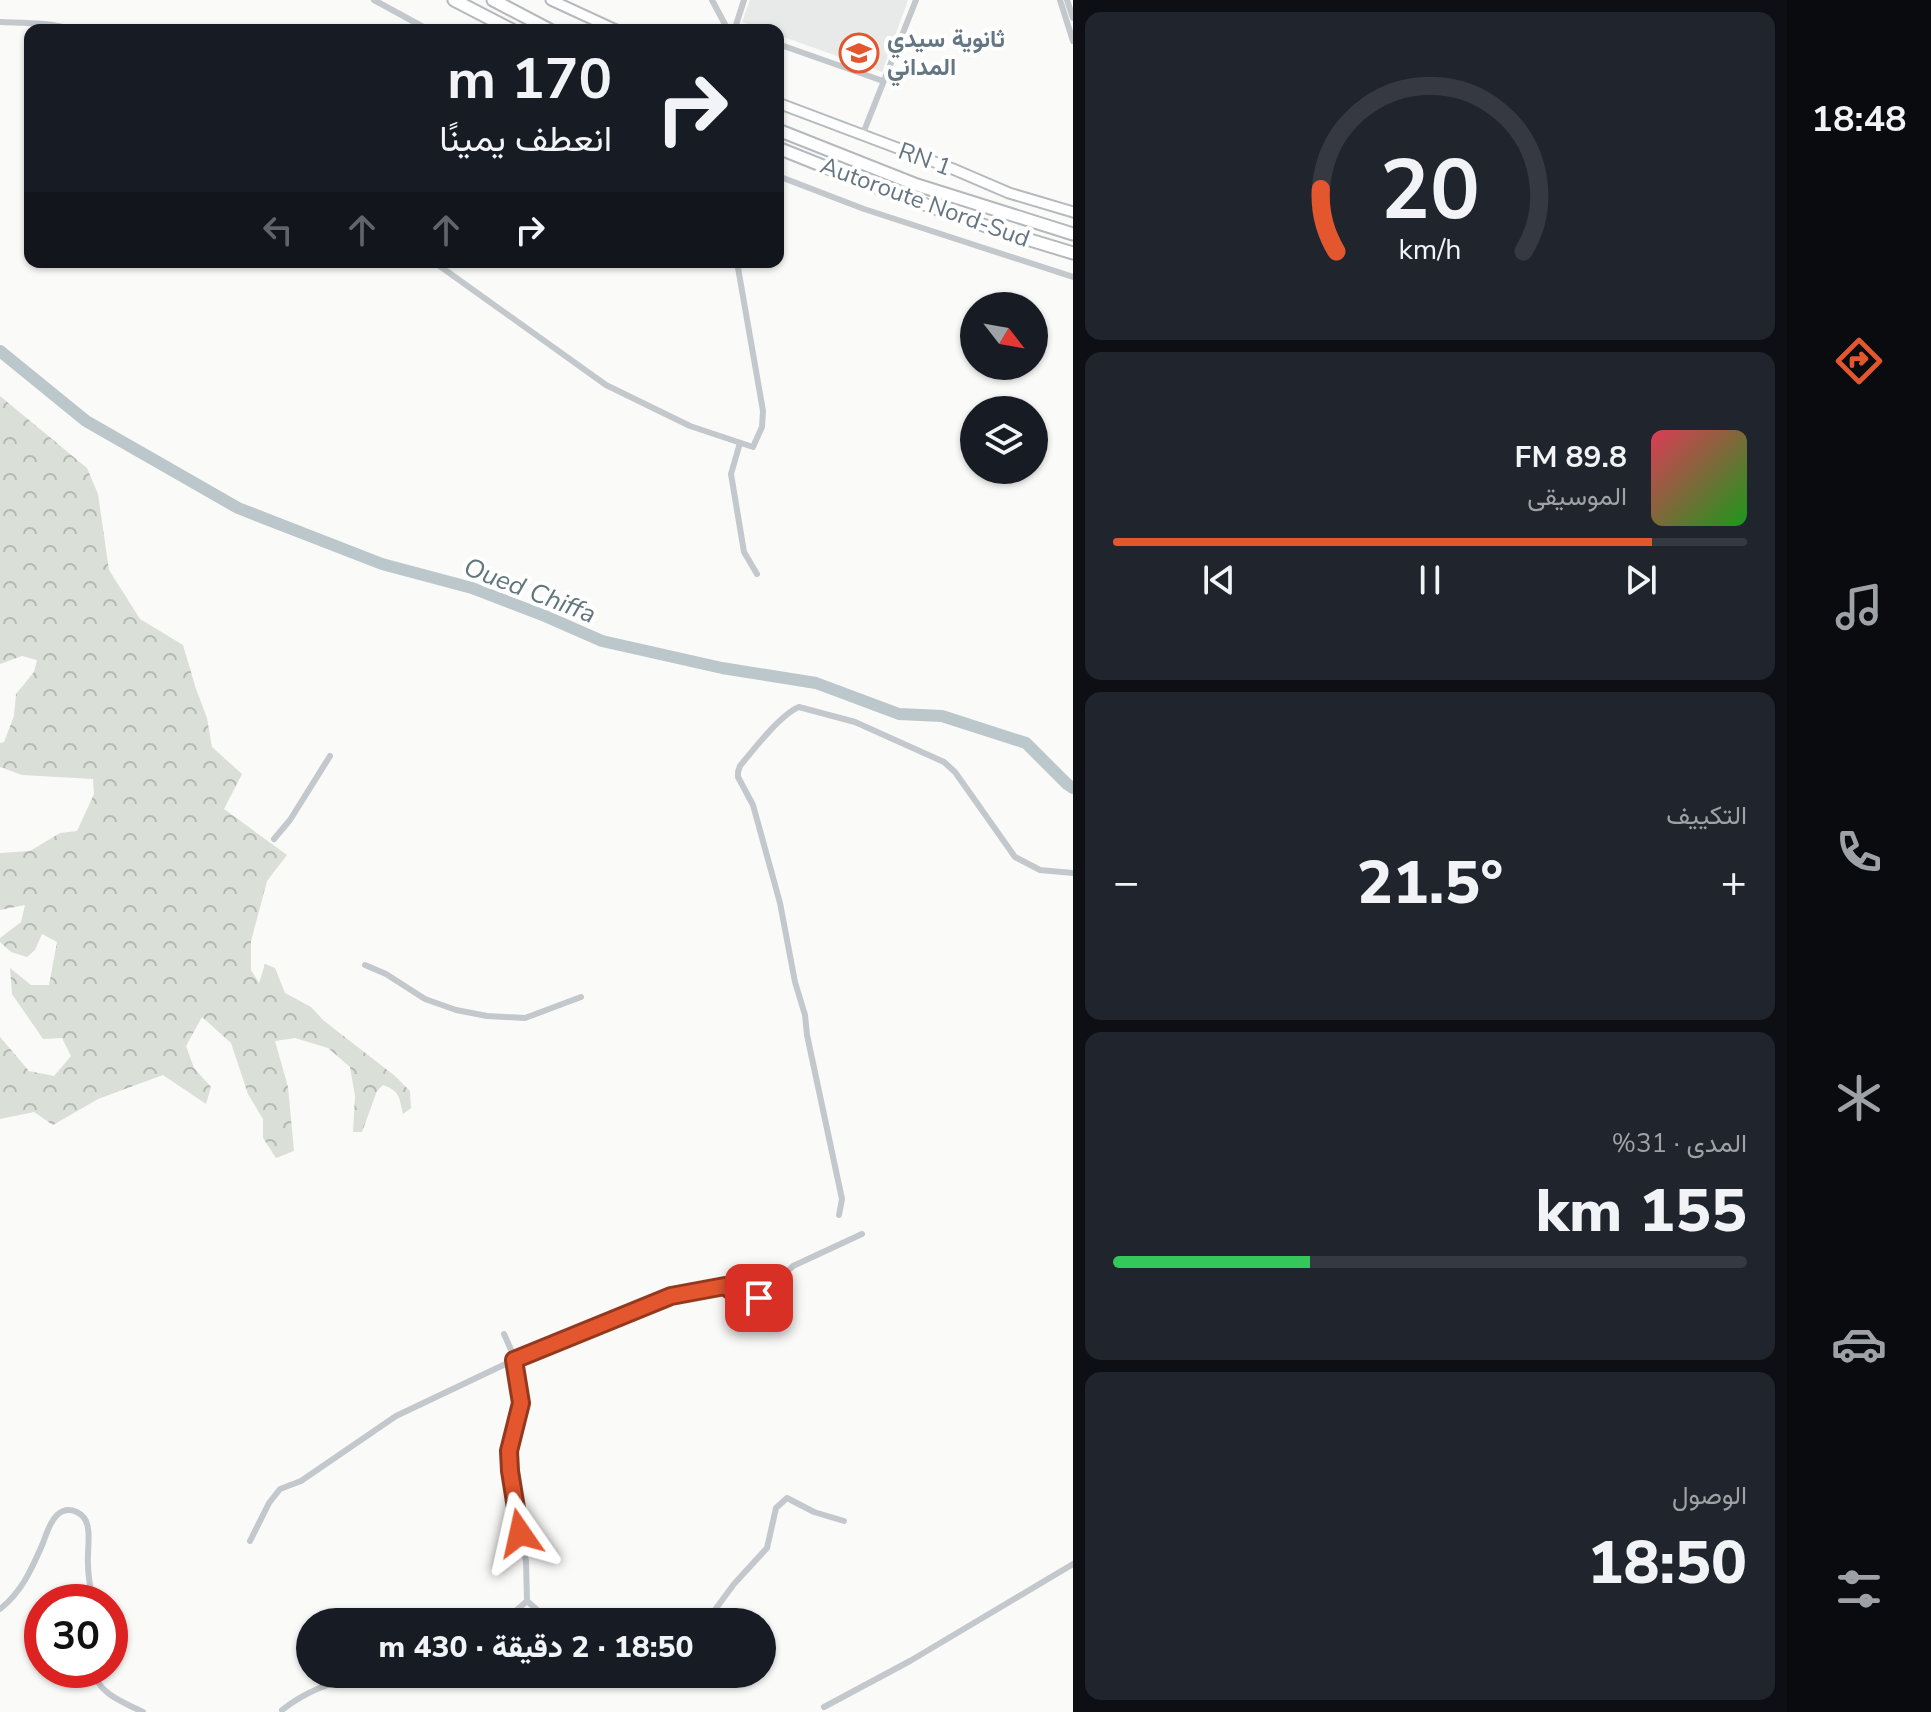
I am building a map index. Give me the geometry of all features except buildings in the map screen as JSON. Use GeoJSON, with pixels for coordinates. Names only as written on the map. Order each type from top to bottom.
{"type":"FeatureCollection","features":[{"type":"Feature","properties":{"kind":"highway"},"geometry":{"type":"LineString","coordinates":[[454,0],[500,24]]}},
{"type":"Feature","properties":{"kind":"highway"},"geometry":{"type":"LineString","coordinates":[[493,0],[539,24]]}},
{"type":"Feature","properties":{"kind":"highway","name":"Autoroute Nord-Sud"},"geometry":{"type":"LineString","coordinates":[[784,132],[917,185],[1073,234]]}},
{"type":"Feature","properties":{"kind":"highway","name":"Autoroute Nord-Sud"},"geometry":{"type":"LineString","coordinates":[[784,150],[873,186],[1073,253]]}},
{"type":"Feature","properties":{"kind":"main road"},"geometry":{"type":"LineString","coordinates":[[551,0],[603,24]]}},
{"type":"Feature","properties":{"kind":"main road","name":"RN 1"},"geometry":{"type":"LineString","coordinates":[[784,105],[1009,193],[1073,212]]}},
{"type":"Feature","properties":{"kind":"street"},"geometry":{"type":"LineString","coordinates":[[374,0],[418,24]]}},
{"type":"Feature","properties":{"kind":"street"},"geometry":{"type":"LineString","coordinates":[[712,0],[725,24]]}},
{"type":"Feature","properties":{"kind":"street"},"geometry":{"type":"LineString","coordinates":[[736,24],[744,0]]}},
{"type":"Feature","properties":{"kind":"street"},"geometry":{"type":"LineString","coordinates":[[862,136],[916,0]]}},
{"type":"Feature","properties":{"kind":"street"},"geometry":{"type":"LineString","coordinates":[[1060,0],[1073,41]]}},
{"type":"Feature","properties":{"kind":"street"},"geometry":{"type":"LineString","coordinates":[[1067,0],[1073,18]]}},
{"type":"Feature","properties":{"kind":"street"},"geometry":{"type":"LineString","coordinates":[[0,22],[33,24]]}},
{"type":"Feature","properties":{"kind":"street"},"geometry":{"type":"LineString","coordinates":[[784,46],[883,81]]}},
{"type":"Feature","properties":{"kind":"street"},"geometry":{"type":"LineString","coordinates":[[784,178],[864,209],[1073,277]]}},
{"type":"Feature","properties":{"kind":"street"},"geometry":{"type":"LineString","coordinates":[[442,268],[606,385],[690,426],[753,447],[762,427],[763,411],[738,268]]}},
{"type":"Feature","properties":{"kind":"street"},"geometry":{"type":"LineString","coordinates":[[740,443],[731,474],[744,552],[757,574]]}},
{"type":"Feature","properties":{"kind":"street"},"geometry":{"type":"LineString","coordinates":[[839,1215],[842,1199],[805,1015],[795,982],[780,903],[753,805],[738,777],[740,766],[793,709],[799,707],[855,722],[944,762],[955,772],[1015,857],[1040,870],[1073,873]]}},
{"type":"Feature","properties":{"kind":"street"},"geometry":{"type":"LineString","coordinates":[[274,839],[290,820],[330,756]]}},
{"type":"Feature","properties":{"kind":"street"},"geometry":{"type":"LineString","coordinates":[[365,965],[386,974],[425,999],[456,1010],[487,1016],[525,1018],[581,997]]}},
{"type":"Feature","properties":{"kind":"street"},"geometry":{"type":"LineString","coordinates":[[250,1541],[269,1503],[280,1489],[301,1481],[396,1416],[514,1360],[671,1296],[725,1286],[746,1299],[759,1298],[793,1266],[862,1234]]}},
{"type":"Feature","properties":{"kind":"street"},"geometry":{"type":"LineString","coordinates":[[504,1334],[514,1360],[521,1403],[509,1451],[510,1471],[526,1561],[527,1601],[535,1608]]}},
{"type":"Feature","properties":{"kind":"street"},"geometry":{"type":"LineString","coordinates":[[716,1608],[767,1548],[776,1508],[787,1498],[814,1512],[844,1521]]}},
{"type":"Feature","properties":{"kind":"street"},"geometry":{"type":"LineString","coordinates":[[0,1609],[20,1589],[54,1517],[62,1512],[75,1510],[83,1515],[88,1527],[90,1584]]}},
{"type":"Feature","properties":{"kind":"street"},"geometry":{"type":"LineString","coordinates":[[824,1707],[910,1661],[1073,1564]]}},
{"type":"Feature","properties":{"kind":"street"},"geometry":{"type":"LineString","coordinates":[[519,1608],[527,1601]]}},
{"type":"Feature","properties":{"kind":"street"},"geometry":{"type":"LineString","coordinates":[[102,1688],[114,1698],[143,1712]]}},
{"type":"Feature","properties":{"kind":"street"},"geometry":{"type":"LineString","coordinates":[[282,1710],[301,1695],[319,1688]]}},
{"type":"Feature","properties":{"kind":"shaded area","name":"ثانوية سيدي المداني"},"geometry":{"type":"Polygon","coordinates":[[[750,0],[908,0],[882,72],[784,37],[784,24],[742,22],[750,0]]]}},
{"type":"Feature","properties":{"kind":"green space"},"geometry":{"type":"Polygon","coordinates":[[[0,396],[87,468],[98,494],[109,570],[140,619],[183,645],[207,718],[212,747],[242,774],[224,809],[287,855],[267,881],[251,941],[251,970],[259,983],[265,964],[275,968],[285,993],[311,1007],[323,1020],[395,1076],[410,1091],[411,1108],[403,1114],[398,1095],[383,1085],[377,1091],[362,1132],[353,1132],[355,1096],[350,1067],[328,1048],[295,1038],[275,1041],[288,1087],[294,1151],[276,1158],[263,1138],[263,1119],[248,1094],[231,1043],[202,1017],[186,1046],[194,1068],[211,1087],[206,1104],[163,1075],[98,1099],[53,1125],[34,1112],[0,1119],[0,1037],[29,1071],[54,1076],[71,1056],[62,1038],[43,1039],[12,994],[10,968],[31,985],[49,985],[57,942],[42,934],[35,950],[27,957],[11,952],[0,942],[0,938],[21,922],[25,905],[0,910],[0,853],[30,851],[60,833],[77,831],[94,794],[93,779],[22,775],[0,767],[0,743],[4,742],[14,716],[16,694],[34,672],[37,660],[22,656],[0,664],[0,396]]]}},
{"type":"Feature","properties":{"kind":"waterway","name":"Oued Chiffa"},"geometry":{"type":"LineString","coordinates":[[0,351],[86,421],[238,508],[382,564],[472,588],[602,641],[722,668],[816,683],[899,714],[942,716],[1026,743],[1073,788]]}},
{"type":"Feature","properties":{"kind":"place","name":"ثانوية سيدي المداني"},"geometry":{"type":"Point","coordinates":[859,53]}},
{"type":"Feature","properties":{"kind":"route"},"geometry":{"type":"LineString","coordinates":[[520,1533],[509,1451],[521,1403],[514,1360],[671,1296],[725,1286],[746,1299],[759,1298]]}}]}
